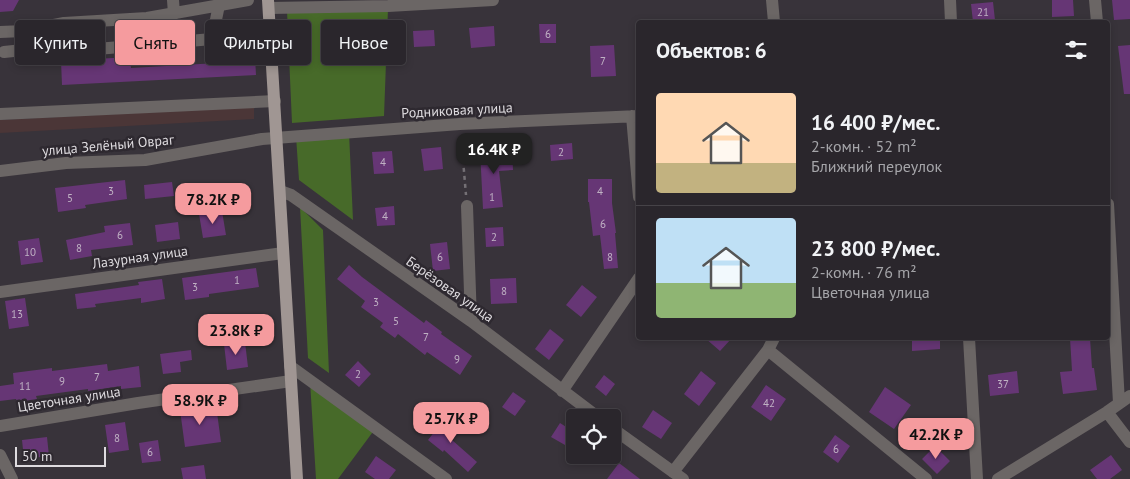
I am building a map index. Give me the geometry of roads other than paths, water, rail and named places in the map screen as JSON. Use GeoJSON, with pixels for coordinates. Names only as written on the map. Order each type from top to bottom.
{"type":"FeatureCollection","features":[{"type":"Feature","properties":{"kind":"main road"},"geometry":{"type":"LineString","coordinates":[[269,4],[297,479]]}},
{"type":"Feature","properties":{"kind":"street"},"geometry":{"type":"LineString","coordinates":[[173,0],[174,14]]}},
{"type":"Feature","properties":{"kind":"street"},"geometry":{"type":"LineString","coordinates":[[0,32],[24,31],[64,23],[137,19],[248,0]]}},
{"type":"Feature","properties":{"kind":"street"},"geometry":{"type":"LineString","coordinates":[[269,4],[493,0]]}},
{"type":"Feature","properties":{"kind":"street"},"geometry":{"type":"LineString","coordinates":[[772,0],[774,20]]}},
{"type":"Feature","properties":{"kind":"street"},"geometry":{"type":"LineString","coordinates":[[950,0],[951,20]]}},
{"type":"Feature","properties":{"kind":"street"},"geometry":{"type":"LineString","coordinates":[[1095,0],[1097,20]]}},
{"type":"Feature","properties":{"kind":"street"},"geometry":{"type":"LineString","coordinates":[[4,52],[42,48],[74,51],[212,39],[219,5]]}},
{"type":"Feature","properties":{"kind":"street"},"geometry":{"type":"LineString","coordinates":[[0,114],[275,101]]}},
{"type":"Feature","properties":{"kind":"street","name":"Родниковая улица"},"geometry":{"type":"LineString","coordinates":[[277,138],[460,124],[636,116]]}},
{"type":"Feature","properties":{"kind":"street","name":"улица Зелёный Овраг"},"geometry":{"type":"LineString","coordinates":[[0,171],[66,163],[145,160],[253,140],[277,138]]}},
{"type":"Feature","properties":{"kind":"street","name":"Берёзовая улица"},"geometry":{"type":"LineString","coordinates":[[280,192],[291,195],[471,321],[587,409]]}},
{"type":"Feature","properties":{"kind":"street"},"geometry":{"type":"LineString","coordinates":[[467,206],[471,321]]}},
{"type":"Feature","properties":{"kind":"street"},"geometry":{"type":"LineString","coordinates":[[1110,240],[1119,403]]}},
{"type":"Feature","properties":{"kind":"street","name":"Лазурная улица"},"geometry":{"type":"LineString","coordinates":[[0,292],[284,253]]}},
{"type":"Feature","properties":{"kind":"street"},"geometry":{"type":"LineString","coordinates":[[562,391],[636,282]]}},
{"type":"Feature","properties":{"kind":"street"},"geometry":{"type":"LineString","coordinates":[[621,435],[678,476],[768,350],[773,340]]}},
{"type":"Feature","properties":{"kind":"street"},"geometry":{"type":"LineString","coordinates":[[969,340],[977,479]]}},
{"type":"Feature","properties":{"kind":"street"},"geometry":{"type":"LineString","coordinates":[[768,350],[926,479]]}},
{"type":"Feature","properties":{"kind":"street"},"geometry":{"type":"LineString","coordinates":[[290,366],[446,479]]}},
{"type":"Feature","properties":{"kind":"street","name":"Цветочная улица"},"geometry":{"type":"LineString","coordinates":[[0,426],[138,403],[291,381]]}},
{"type":"Feature","properties":{"kind":"street"},"geometry":{"type":"LineString","coordinates":[[998,479],[1130,396]]}},
{"type":"Feature","properties":{"kind":"street"},"geometry":{"type":"LineString","coordinates":[[1107,412],[1130,442]]}},
{"type":"Feature","properties":{"kind":"street"},"geometry":{"type":"LineString","coordinates":[[0,455],[12,479]]}}]}
